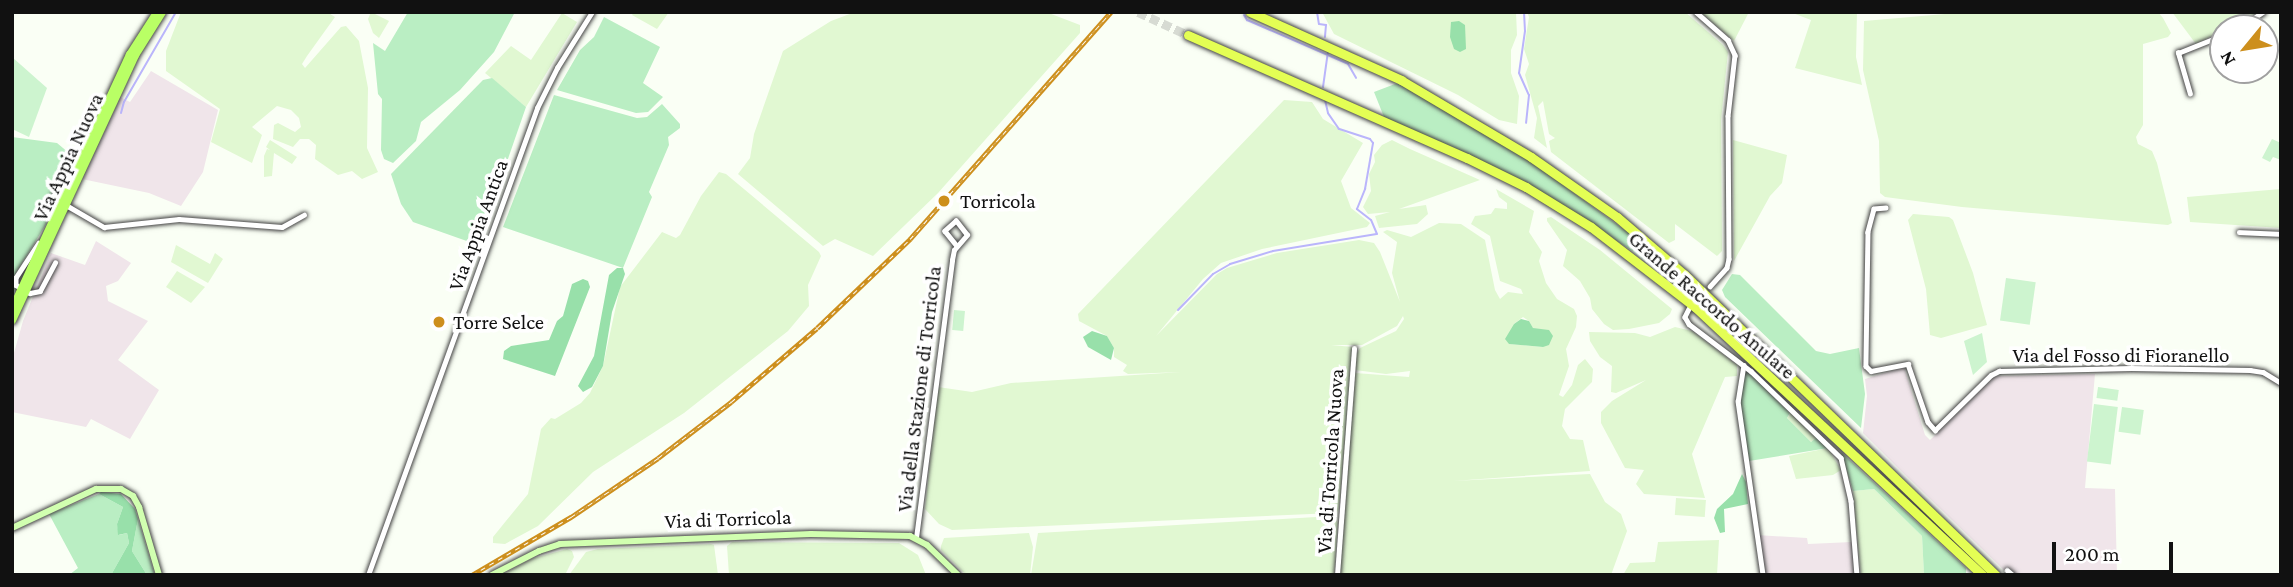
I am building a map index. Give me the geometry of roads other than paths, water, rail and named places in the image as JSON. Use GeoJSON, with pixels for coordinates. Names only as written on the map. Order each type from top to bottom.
{"type":"FeatureCollection","features":[{"type":"Feature","properties":{"kind":"highway","name":"Grande Raccordo Anulare"},"geometry":{"type":"LineString","coordinates":[[1251,12],[1401,80],[1531,157],[1617,217],[1694,284],[1996,575]]}},
{"type":"Feature","properties":{"kind":"highway","name":"Grande Raccordo Anulare"},"geometry":{"type":"LineString","coordinates":[[1188,35],[1467,158],[1526,187],[1591,226],[1695,307],[1982,575]]}},
{"type":"Feature","properties":{"kind":"main road","name":"Via Appia Nuova"},"geometry":{"type":"LineString","coordinates":[[12,320],[44,237],[63,204],[78,163],[129,54],[156,12]]}},
{"type":"Feature","properties":{"kind":"main road","name":"Via Appia Nuova"},"geometry":{"type":"LineString","coordinates":[[12,307],[23,290],[135,55],[162,12]]}},
{"type":"Feature","properties":{"kind":"street","name":"Via Appia Antica"},"geometry":{"type":"LineString","coordinates":[[368,575],[537,108],[557,68],[592,12]]}},
{"type":"Feature","properties":{"kind":"street"},"geometry":{"type":"LineString","coordinates":[[1696,12],[1728,40],[1735,55],[1728,126],[1729,259],[1727,268],[1710,287]]}},
{"type":"Feature","properties":{"kind":"street"},"geometry":{"type":"LineString","coordinates":[[2190,94],[2178,53],[2209,41]]}},
{"type":"Feature","properties":{"kind":"street"},"geometry":{"type":"LineString","coordinates":[[55,215],[54,195],[78,163]]}},
{"type":"Feature","properties":{"kind":"street"},"geometry":{"type":"LineString","coordinates":[[54,195],[63,204],[104,227],[186,219],[282,227],[304,215]]}},
{"type":"Feature","properties":{"kind":"street","name":"Via del Fosso di Fioranello"},"geometry":{"type":"LineString","coordinates":[[1886,208],[1874,209],[1868,232],[1866,366],[1871,371],[1908,364],[1928,422],[1935,430],[1991,374],[1999,371],[2131,368],[2250,370],[2281,383]]}},
{"type":"Feature","properties":{"kind":"street","name":"Via della Stazione di Torricola"},"geometry":{"type":"LineString","coordinates":[[916,538],[952,260],[957,246],[967,235],[956,221],[945,231],[957,246]]}},
{"type":"Feature","properties":{"kind":"street"},"geometry":{"type":"LineString","coordinates":[[2239,232],[2281,234]]}},
{"type":"Feature","properties":{"kind":"street"},"geometry":{"type":"LineString","coordinates":[[23,290],[33,293],[41,290],[55,263]]}},
{"type":"Feature","properties":{"kind":"street"},"geometry":{"type":"LineString","coordinates":[[1696,301],[1702,295]]}},
{"type":"Feature","properties":{"kind":"street"},"geometry":{"type":"LineString","coordinates":[[1689,309],[1685,317],[1689,324],[1744,365],[1841,458],[1851,501],[1857,575]]}},
{"type":"Feature","properties":{"kind":"street","name":"Via di Torricola Nuova"},"geometry":{"type":"LineString","coordinates":[[1337,575],[1354,349]]}},
{"type":"Feature","properties":{"kind":"street"},"geometry":{"type":"LineString","coordinates":[[1744,365],[1738,401],[1746,446],[1751,511],[1763,575]]}},
{"type":"Feature","properties":{"kind":"street"},"geometry":{"type":"LineString","coordinates":[[12,528],[96,489],[121,489],[133,496],[138,505],[159,575]]}},
{"type":"Feature","properties":{"kind":"street","name":"Via di Torricola"},"geometry":{"type":"LineString","coordinates":[[492,575],[547,547],[586,541],[799,534],[889,534],[916,538]]}},
{"type":"Feature","properties":{"kind":"street"},"geometry":{"type":"LineString","coordinates":[[916,538],[958,575]]}},
{"type":"Feature","properties":{"kind":"street"},"geometry":{"type":"LineString","coordinates":[[2007,570],[2013,575]]}},
{"type":"Feature","properties":{"kind":"waterway"},"geometry":{"type":"LineString","coordinates":[[121,113],[124,102],[176,12]]}},
{"type":"Feature","properties":{"kind":"waterway"},"geometry":{"type":"LineString","coordinates":[[1317,12],[1319,24],[1326,25],[1325,37]]}},
{"type":"Feature","properties":{"kind":"waterway"},"geometry":{"type":"LineString","coordinates":[[1524,12],[1525,31],[1519,73],[1529,95],[1526,123]]}},
{"type":"Feature","properties":{"kind":"waterway"},"geometry":{"type":"LineString","coordinates":[[1244,15],[1247,20],[1348,64],[1356,78]]}},
{"type":"Feature","properties":{"kind":"waterway"},"geometry":{"type":"LineString","coordinates":[[1323,87],[1328,51]]}},
{"type":"Feature","properties":{"kind":"waterway"},"geometry":{"type":"LineString","coordinates":[[1178,310],[1213,274],[1230,264],[1273,251],[1377,234],[1371,220],[1357,209],[1365,189],[1373,143],[1370,139],[1339,129],[1328,113],[1325,100]]}},
{"type":"Feature","properties":{"kind":"tunnel"},"geometry":{"type":"LineString","coordinates":[[1138,12],[1188,35]]}},
{"type":"Feature","properties":{"kind":"railway"},"geometry":{"type":"LineString","coordinates":[[472,575],[571,517],[658,458],[731,402],[817,328],[910,239],[1111,12]]}},
{"type":"Feature","properties":{"kind":"place","name":"Torricola"},"geometry":{"type":"Point","coordinates":[944,201]}},
{"type":"Feature","properties":{"kind":"place","name":"Torre Selce"},"geometry":{"type":"Point","coordinates":[439,322]}}]}
